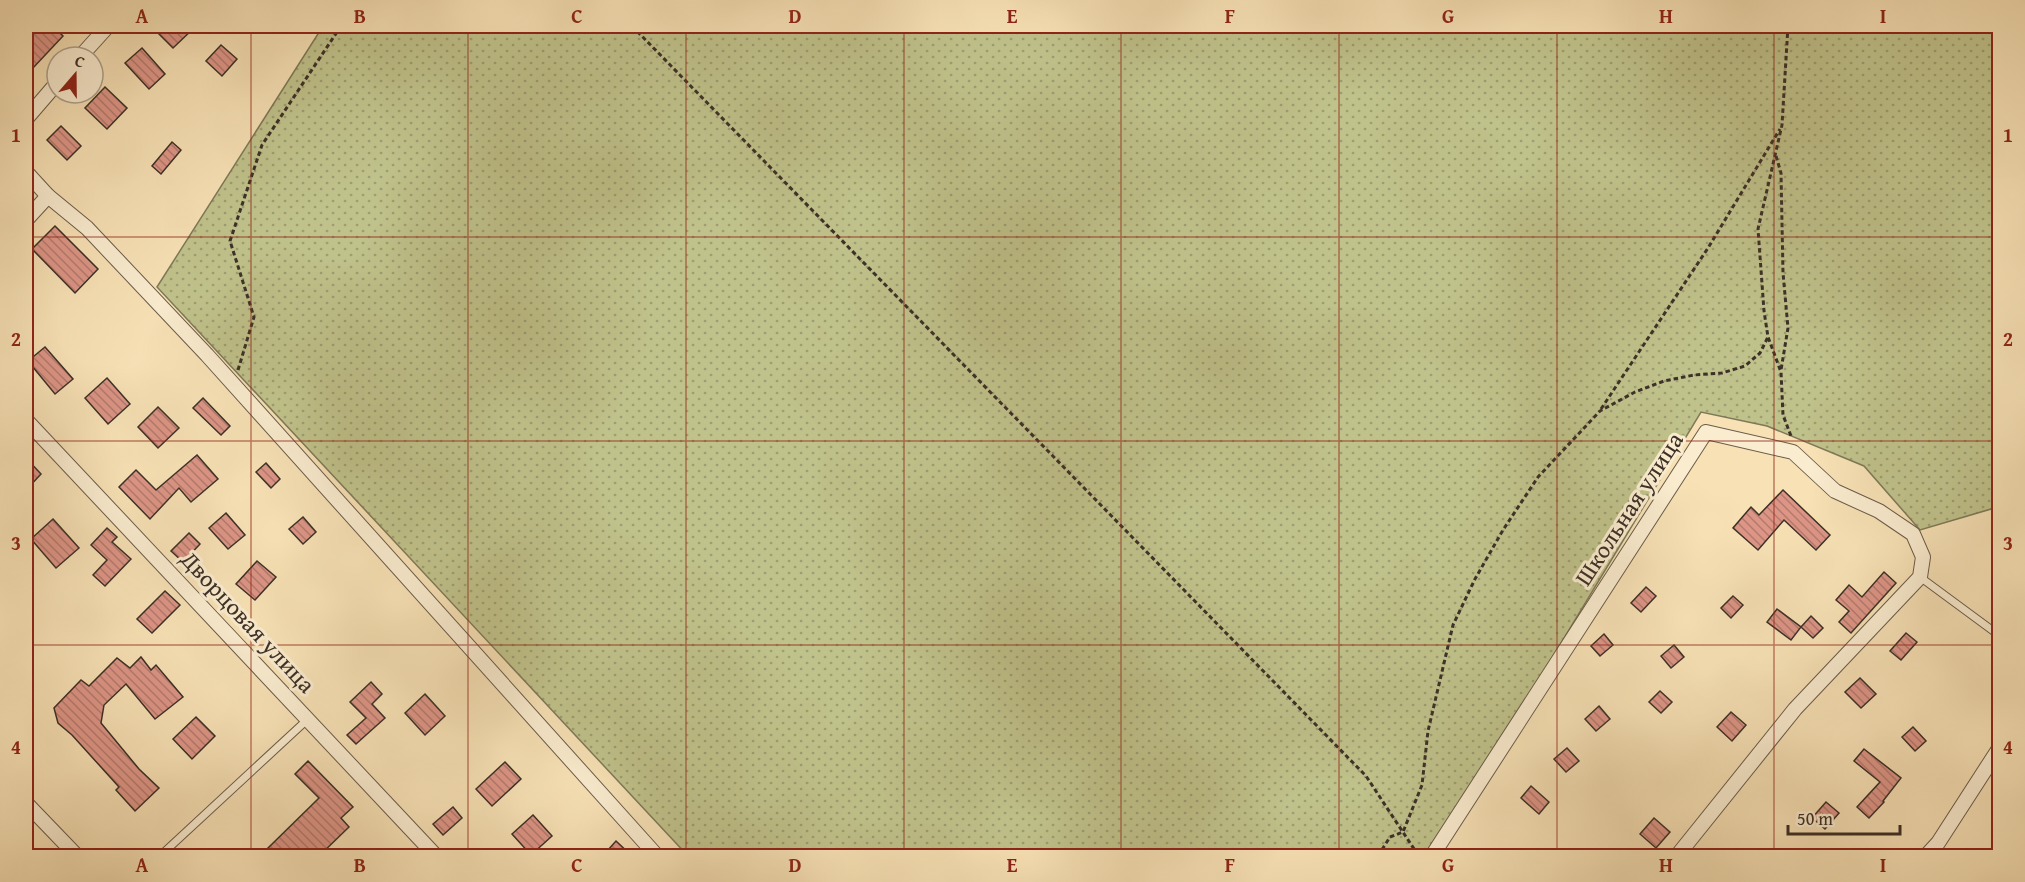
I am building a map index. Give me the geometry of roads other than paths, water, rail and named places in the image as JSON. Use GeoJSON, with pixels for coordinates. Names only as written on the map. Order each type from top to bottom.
{"type":"FeatureCollection","features":[{"type":"Feature","properties":{"kind":"street"},"geometry":{"type":"LineString","coordinates":[[91,45],[108,26]]}},
{"type":"Feature","properties":{"kind":"street"},"geometry":{"type":"LineString","coordinates":[[26,119],[45,97]]}},
{"type":"Feature","properties":{"kind":"street"},"geometry":{"type":"LineString","coordinates":[[26,172],[48,196],[87,228],[234,385],[657,856]]}},
{"type":"Feature","properties":{"kind":"street"},"geometry":{"type":"LineString","coordinates":[[26,220],[48,196]]}},
{"type":"Feature","properties":{"kind":"street","name":"Дворцовая улица"},"geometry":{"type":"LineString","coordinates":[[26,420],[436,856]]}},
{"type":"Feature","properties":{"kind":"street","name":"Школьная улица"},"geometry":{"type":"LineString","coordinates":[[1432,856],[1706,432],[1793,452],[1835,491],[1880,511],[1913,534],[1923,557],[1920,577]]}},
{"type":"Feature","properties":{"kind":"street"},"geometry":{"type":"LineString","coordinates":[[1677,856],[1795,709],[1920,577]]}},
{"type":"Feature","properties":{"kind":"street"},"geometry":{"type":"LineString","coordinates":[[1926,856],[1938,843],[2000,747]]}},
{"type":"Feature","properties":{"kind":"street"},"geometry":{"type":"LineString","coordinates":[[26,803],[77,856]]}},
{"type":"Feature","properties":{"kind":"lane"},"geometry":{"type":"LineString","coordinates":[[1920,577],[2000,636]]}},
{"type":"Feature","properties":{"kind":"lane"},"geometry":{"type":"LineString","coordinates":[[160,856],[308,719]]}}]}
